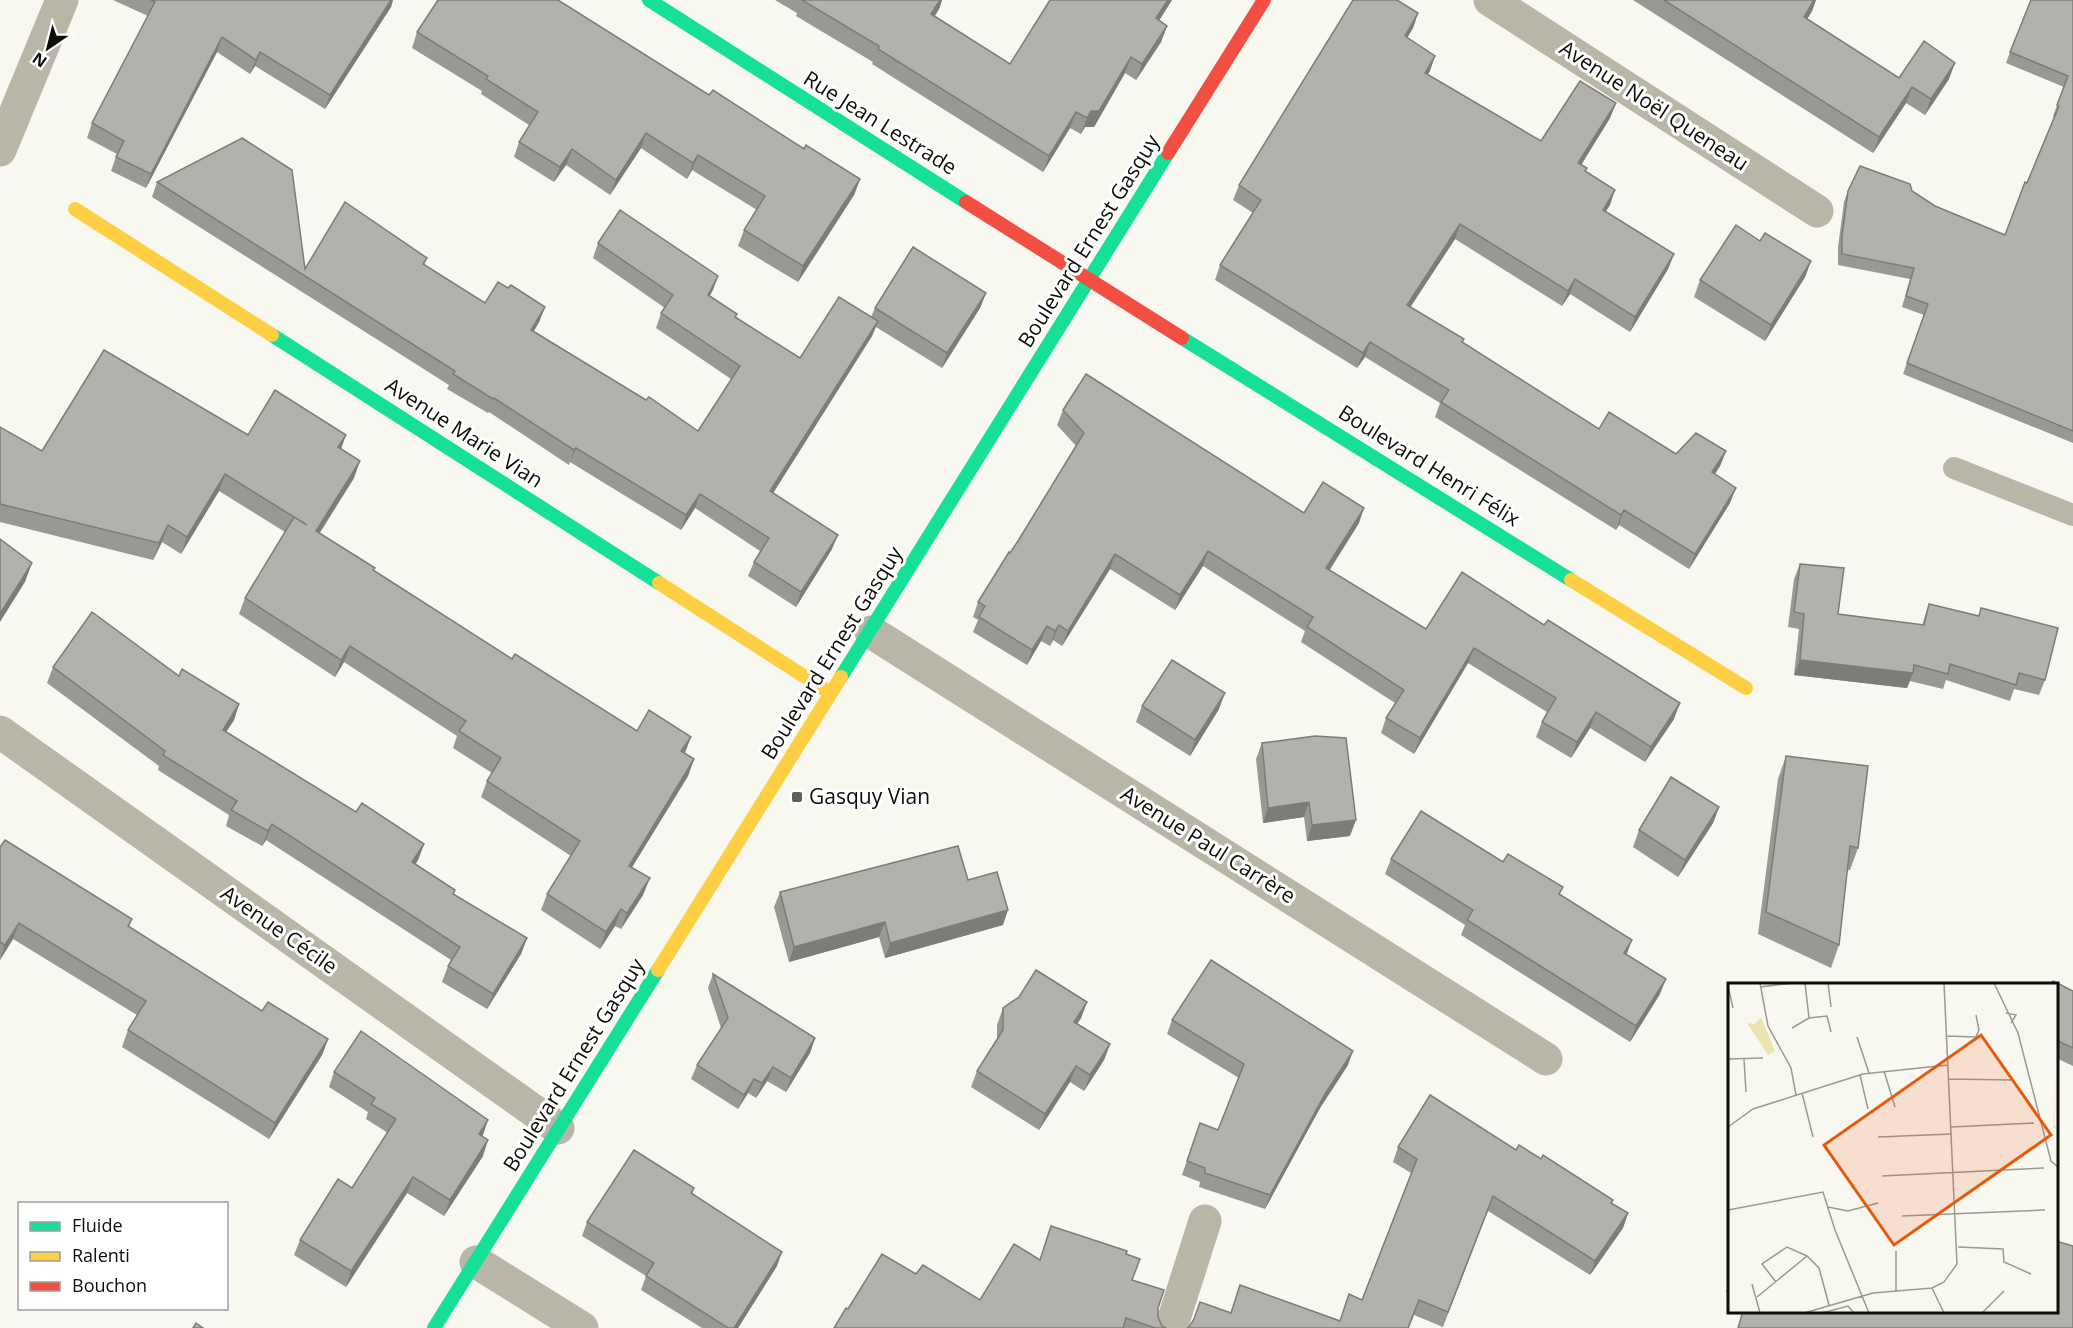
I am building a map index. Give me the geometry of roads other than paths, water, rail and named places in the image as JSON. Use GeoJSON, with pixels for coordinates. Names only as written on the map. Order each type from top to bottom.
{"type":"FeatureCollection","features":[{"type":"Feature","properties":{"kind":"street"},"geometry":{"type":"LineString","coordinates":[[0,150],[62,0]]}},
{"type":"Feature","properties":{"kind":"street","name":"Rue Jean Lestrade"},"geometry":{"type":"LineString","coordinates":[[649,0],[1089,280]]}},
{"type":"Feature","properties":{"kind":"street","name":"Boulevard Ernest Gasquy"},"geometry":{"type":"LineString","coordinates":[[434,1328],[1264,0]]}},
{"type":"Feature","properties":{"kind":"street","name":"Avenue Noël Queneau"},"geometry":{"type":"LineString","coordinates":[[1490,0],[1817,211]]}},
{"type":"Feature","properties":{"kind":"street","name":"Avenue Marie Vian"},"geometry":{"type":"LineString","coordinates":[[75,209],[830,693]]}},
{"type":"Feature","properties":{"kind":"street","name":"Boulevard Henri Félix"},"geometry":{"type":"LineString","coordinates":[[1089,280],[1746,688]]}},
{"type":"Feature","properties":{"kind":"street","name":"Avenue Paul Carrère"},"geometry":{"type":"LineString","coordinates":[[871,632],[1546,1059]]}},
{"type":"Feature","properties":{"kind":"street","name":"Avenue Cécile"},"geometry":{"type":"LineString","coordinates":[[0,732],[558,1128]]}},
{"type":"Feature","properties":{"kind":"street"},"geometry":{"type":"LineString","coordinates":[[1171,1328],[1205,1221]]}},
{"type":"Feature","properties":{"kind":"street"},"geometry":{"type":"LineString","coordinates":[[476,1262],[582,1328]]}},
{"type":"Feature","properties":{"kind":"lane"},"geometry":{"type":"LineString","coordinates":[[1954,468],[2073,515]]}},
{"type":"Feature","properties":{"kind":"place","name":"Gasquy Vian"},"geometry":{"type":"Point","coordinates":[797,797]}}]}
